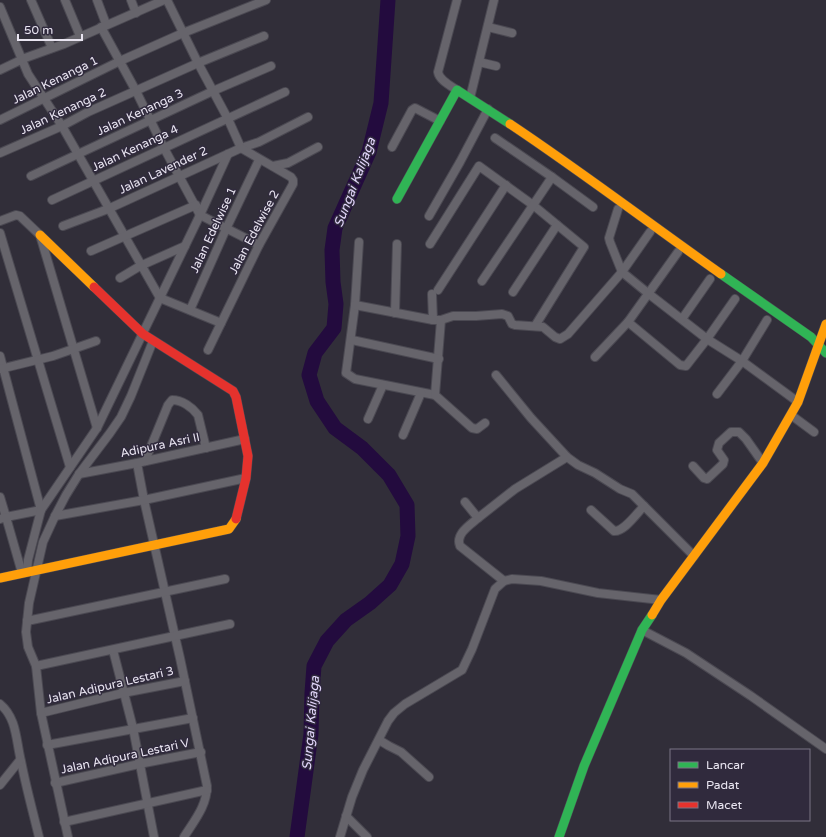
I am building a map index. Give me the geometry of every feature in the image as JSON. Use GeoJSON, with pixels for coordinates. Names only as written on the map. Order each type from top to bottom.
{"type":"FeatureCollection","features":[{"type":"Feature","properties":{"kind":"street"},"geometry":{"type":"LineString","coordinates":[[31,0],[52,48]]}},
{"type":"Feature","properties":{"kind":"street"},"geometry":{"type":"LineString","coordinates":[[65,0],[80,36]]}},
{"type":"Feature","properties":{"kind":"street"},"geometry":{"type":"LineString","coordinates":[[97,0],[104,26],[120,61],[200,215],[259,245]]}},
{"type":"Feature","properties":{"kind":"street"},"geometry":{"type":"LineString","coordinates":[[131,0],[136,12]]}},
{"type":"Feature","properties":{"kind":"street"},"geometry":{"type":"LineString","coordinates":[[0,70],[166,0],[228,119],[241,148]]}},
{"type":"Feature","properties":{"kind":"street","name":"Jalan Kenanga 1"},"geometry":{"type":"LineString","coordinates":[[0,120],[120,61],[183,33],[266,0]]}},
{"type":"Feature","properties":{"kind":"street"},"geometry":{"type":"LineString","coordinates":[[457,0],[438,76],[561,158],[622,204],[732,280],[811,337],[826,353]]}},
{"type":"Feature","properties":{"kind":"street"},"geometry":{"type":"LineString","coordinates":[[470,98],[494,0]]}},
{"type":"Feature","properties":{"kind":"street"},"geometry":{"type":"LineString","coordinates":[[0,7],[28,74],[62,126],[92,182],[160,298],[221,323]]}},
{"type":"Feature","properties":{"kind":"street"},"geometry":{"type":"LineString","coordinates":[[488,26],[512,33]]}},
{"type":"Feature","properties":{"kind":"street"},"geometry":{"type":"LineString","coordinates":[[0,32],[8,29]]}},
{"type":"Feature","properties":{"kind":"street","name":"Jalan Kenanga 2"},"geometry":{"type":"LineString","coordinates":[[0,153],[62,126],[88,112],[136,90],[264,36]]}},
{"type":"Feature","properties":{"kind":"street"},"geometry":{"type":"LineString","coordinates":[[479,62],[496,66]]}},
{"type":"Feature","properties":{"kind":"street","name":"Jalan Kenanga 3"},"geometry":{"type":"LineString","coordinates":[[30,176],[213,91],[271,66]]}},
{"type":"Feature","properties":{"kind":"street"},"geometry":{"type":"LineString","coordinates":[[397,199],[458,90]]}},
{"type":"Feature","properties":{"kind":"street","name":"Jalan Kenanga 4"},"geometry":{"type":"LineString","coordinates":[[52,200],[285,92]]}},
{"type":"Feature","properties":{"kind":"street"},"geometry":{"type":"LineString","coordinates":[[392,147],[412,110],[415,108],[440,121]]}},
{"type":"Feature","properties":{"kind":"street"},"geometry":{"type":"LineString","coordinates":[[430,216],[488,109]]}},
{"type":"Feature","properties":{"kind":"street","name":"Jalan Lavender 2"},"geometry":{"type":"LineString","coordinates":[[62,226],[108,209],[241,148],[259,142],[308,117]]}},
{"type":"Feature","properties":{"kind":"street"},"geometry":{"type":"LineString","coordinates":[[495,138],[593,207]]}},
{"type":"Feature","properties":{"kind":"street"},"geometry":{"type":"LineString","coordinates":[[273,166],[288,163],[318,147]]}},
{"type":"Feature","properties":{"kind":"street","name":"Jalan Edelwise 2"},"geometry":{"type":"LineString","coordinates":[[208,350],[259,245],[293,184],[291,177],[273,166],[259,160],[241,148]]}},
{"type":"Feature","properties":{"kind":"street"},"geometry":{"type":"LineString","coordinates":[[68,837],[55,783],[41,713],[36,666],[28,647],[26,632],[29,604],[28,560],[41,510],[97,428],[228,154]]}},
{"type":"Feature","properties":{"kind":"street","name":"Jalan Edelwise 1"},"geometry":{"type":"LineString","coordinates":[[190,310],[259,160]]}},
{"type":"Feature","properties":{"kind":"street"},"geometry":{"type":"LineString","coordinates":[[430,244],[479,166],[533,205],[584,247],[535,326]]}},
{"type":"Feature","properties":{"kind":"street"},"geometry":{"type":"LineString","coordinates":[[482,281],[552,177]]}},
{"type":"Feature","properties":{"kind":"street"},"geometry":{"type":"LineString","coordinates":[[435,395],[439,359],[435,292],[506,185]]}},
{"type":"Feature","properties":{"kind":"street"},"geometry":{"type":"LineString","coordinates":[[91,251],[196,206]]}},
{"type":"Feature","properties":{"kind":"street"},"geometry":{"type":"LineString","coordinates":[[618,209],[609,238],[622,272],[707,339],[742,361],[798,402]]}},
{"type":"Feature","properties":{"kind":"street"},"geometry":{"type":"LineString","coordinates":[[0,221],[16,215],[20,216],[143,334],[233,391],[236,396],[248,456],[246,478],[236,519],[230,528],[154,546],[0,578]]}},
{"type":"Feature","properties":{"kind":"street"},"geometry":{"type":"LineString","coordinates":[[514,292],[557,225]]}},
{"type":"Feature","properties":{"kind":"street"},"geometry":{"type":"LineString","coordinates":[[356,305],[437,320],[453,316],[502,314],[508,316],[512,324],[515,326],[543,327],[555,337],[560,339],[565,337],[622,272],[650,232]]}},
{"type":"Feature","properties":{"kind":"street"},"geometry":{"type":"LineString","coordinates":[[0,233],[70,467]]}},
{"type":"Feature","properties":{"kind":"street"},"geometry":{"type":"LineString","coordinates":[[40,235],[97,428]]}},
{"type":"Feature","properties":{"kind":"street"},"geometry":{"type":"LineString","coordinates":[[359,242],[356,305],[346,373],[355,379],[435,395],[472,428],[476,429],[485,423]]}},
{"type":"Feature","properties":{"kind":"street"},"geometry":{"type":"LineString","coordinates":[[395,313],[397,244]]}},
{"type":"Feature","properties":{"kind":"street"},"geometry":{"type":"LineString","coordinates":[[120,278],[140,266],[185,246]]}},
{"type":"Feature","properties":{"kind":"street"},"geometry":{"type":"LineString","coordinates":[[595,357],[628,322],[678,252]]}},
{"type":"Feature","properties":{"kind":"street"},"geometry":{"type":"LineString","coordinates":[[682,319],[710,279]]}},
{"type":"Feature","properties":{"kind":"street"},"geometry":{"type":"LineString","coordinates":[[628,322],[682,366],[686,366],[735,299]]}},
{"type":"Feature","properties":{"kind":"street"},"geometry":{"type":"LineString","coordinates":[[717,394],[742,361],[767,320]]}},
{"type":"Feature","properties":{"kind":"street"},"geometry":{"type":"LineString","coordinates":[[559,837],[584,766],[642,630],[661,600],[763,463],[798,402],[826,324]]}},
{"type":"Feature","properties":{"kind":"street"},"geometry":{"type":"LineString","coordinates":[[352,340],[439,359]]}},
{"type":"Feature","properties":{"kind":"street"},"geometry":{"type":"LineString","coordinates":[[2,369],[53,356],[96,341]]}},
{"type":"Feature","properties":{"kind":"street"},"geometry":{"type":"LineString","coordinates":[[29,572],[66,495],[79,474],[110,434],[121,417],[153,341]]}},
{"type":"Feature","properties":{"kind":"street"},"geometry":{"type":"LineString","coordinates":[[0,356],[2,369],[41,510]]}},
{"type":"Feature","properties":{"kind":"street"},"geometry":{"type":"LineString","coordinates":[[496,375],[531,418],[567,457],[620,489],[632,494],[694,556]]}},
{"type":"Feature","properties":{"kind":"street"},"geometry":{"type":"LineString","coordinates":[[368,419],[382,385]]}},
{"type":"Feature","properties":{"kind":"street"},"geometry":{"type":"LineString","coordinates":[[403,435],[421,393]]}},
{"type":"Feature","properties":{"kind":"street"},"geometry":{"type":"LineString","coordinates":[[184,837],[204,804],[207,790],[185,681],[144,500],[141,462],[168,405],[172,400],[183,403],[195,410],[198,415],[206,448]]}},
{"type":"Feature","properties":{"kind":"street"},"geometry":{"type":"LineString","coordinates":[[791,415],[814,432]]}},
{"type":"Feature","properties":{"kind":"street"},"geometry":{"type":"LineString","coordinates":[[693,466],[704,478],[707,479],[723,464],[724,460],[717,450],[719,442],[732,432],[742,434],[763,463]]}},
{"type":"Feature","properties":{"kind":"street","name":"Adipura Asri II"},"geometry":{"type":"LineString","coordinates":[[79,474],[245,439]]}},
{"type":"Feature","properties":{"kind":"street"},"geometry":{"type":"LineString","coordinates":[[504,581],[460,546],[458,543],[461,534],[515,488],[567,457]]}},
{"type":"Feature","properties":{"kind":"street"},"geometry":{"type":"LineString","coordinates":[[55,516],[144,500],[246,478]]}},
{"type":"Feature","properties":{"kind":"street"},"geometry":{"type":"LineString","coordinates":[[0,497],[3,518],[29,572]]}},
{"type":"Feature","properties":{"kind":"street"},"geometry":{"type":"LineString","coordinates":[[464,502],[478,518]]}},
{"type":"Feature","properties":{"kind":"street"},"geometry":{"type":"LineString","coordinates":[[591,510],[614,531],[616,531],[623,529],[644,506]]}},
{"type":"Feature","properties":{"kind":"street"},"geometry":{"type":"LineString","coordinates":[[3,518],[41,510]]}},
{"type":"Feature","properties":{"kind":"street"},"geometry":{"type":"LineString","coordinates":[[27,621],[225,579]]}},
{"type":"Feature","properties":{"kind":"street"},"geometry":{"type":"LineString","coordinates":[[340,837],[354,791],[388,721],[405,704],[462,670],[472,649],[495,589],[504,581],[512,579],[541,581],[598,593],[661,600]]}},
{"type":"Feature","properties":{"kind":"street"},"geometry":{"type":"LineString","coordinates":[[36,666],[230,624]]}},
{"type":"Feature","properties":{"kind":"street"},"geometry":{"type":"LineString","coordinates":[[642,630],[686,653],[751,696],[826,749]]}},
{"type":"Feature","properties":{"kind":"street"},"geometry":{"type":"LineString","coordinates":[[113,650],[133,728],[154,837]]}},
{"type":"Feature","properties":{"kind":"street","name":"Jalan Adipura Lestari 3"},"geometry":{"type":"LineString","coordinates":[[41,713],[123,693],[185,681]]}},
{"type":"Feature","properties":{"kind":"street"},"geometry":{"type":"LineString","coordinates":[[1,708],[10,717],[17,737],[20,760],[39,837]]}},
{"type":"Feature","properties":{"kind":"street"},"geometry":{"type":"LineString","coordinates":[[47,745],[192,718]]}},
{"type":"Feature","properties":{"kind":"street"},"geometry":{"type":"LineString","coordinates":[[379,740],[400,752],[430,778]]}},
{"type":"Feature","properties":{"kind":"street","name":"Jalan Adipura Lestari V"},"geometry":{"type":"LineString","coordinates":[[55,783],[200,752]]}},
{"type":"Feature","properties":{"kind":"street"},"geometry":{"type":"LineString","coordinates":[[0,785],[20,760]]}},
{"type":"Feature","properties":{"kind":"street"},"geometry":{"type":"LineString","coordinates":[[64,822],[207,790]]}},
{"type":"Feature","properties":{"kind":"street"},"geometry":{"type":"LineString","coordinates":[[346,816],[367,837]]}},
{"type":"Feature","properties":{"kind":"waterway","name":"Sungai Kalijaga"},"geometry":{"type":"LineString","coordinates":[[297,837],[311,734],[314,666],[327,641],[346,620],[370,603],[390,585],[402,564],[408,536],[407,505],[389,475],[362,448],[335,428],[317,401],[309,375],[315,353],[334,328],[336,304],[333,282],[332,250],[335,228],[369,152],[381,103],[388,0]]}},
{"type":"Feature","properties":{"kind":"traffic: fast"},"geometry":{"type":"LineString","coordinates":[[397,199],[457,90],[510,124]]}},
{"type":"Feature","properties":{"kind":"traffic: fast"},"geometry":{"type":"LineString","coordinates":[[721,274],[811,337],[826,353]]}},
{"type":"Feature","properties":{"kind":"traffic: fast"},"geometry":{"type":"LineString","coordinates":[[559,837],[584,766],[642,630],[652,615]]}},
{"type":"Feature","properties":{"kind":"traffic: slow"},"geometry":{"type":"LineString","coordinates":[[510,124],[721,274]]}},
{"type":"Feature","properties":{"kind":"traffic: slow"},"geometry":{"type":"LineString","coordinates":[[40,235],[94,287]]}},
{"type":"Feature","properties":{"kind":"traffic: slow"},"geometry":{"type":"LineString","coordinates":[[652,615],[661,600],[763,463],[798,402],[826,324]]}},
{"type":"Feature","properties":{"kind":"traffic: slow"},"geometry":{"type":"LineString","coordinates":[[0,578],[229,529],[236,519]]}},
{"type":"Feature","properties":{"kind":"traffic: jam"},"geometry":{"type":"LineString","coordinates":[[94,287],[143,334],[233,391],[236,397],[248,456],[246,478],[236,519]]}}]}
